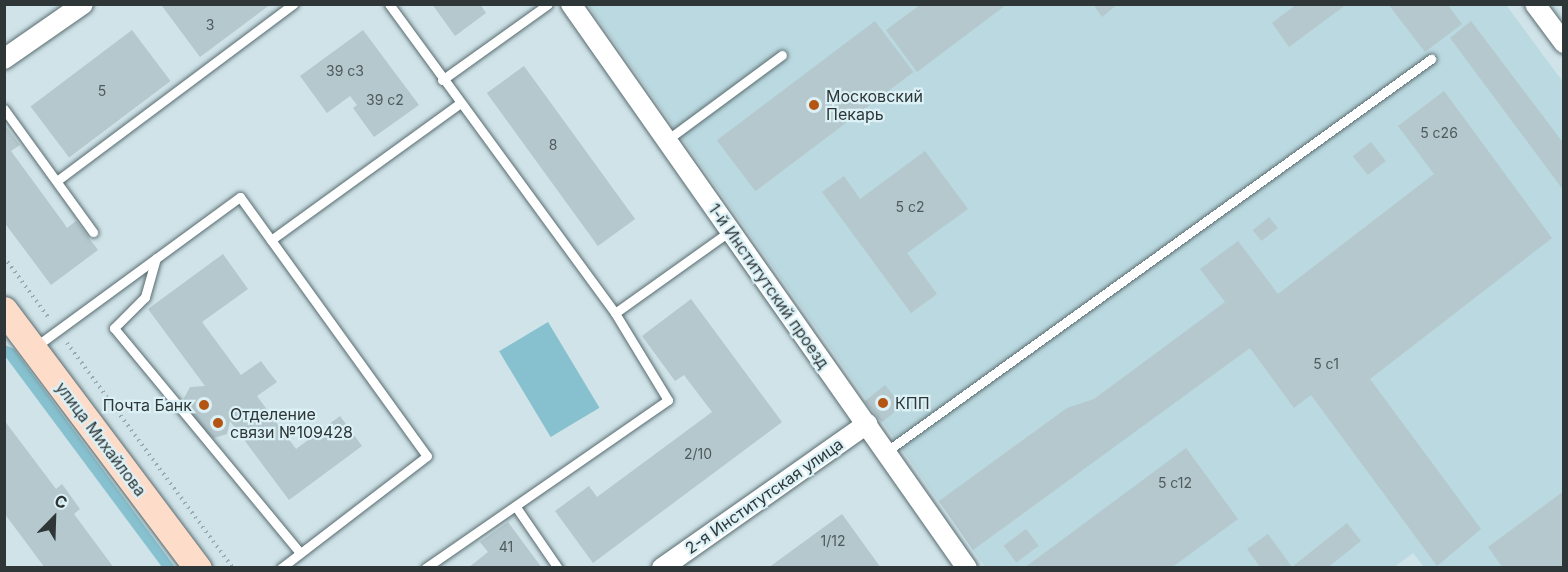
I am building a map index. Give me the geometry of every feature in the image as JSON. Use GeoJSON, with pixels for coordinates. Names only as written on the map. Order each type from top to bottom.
{"type":"FeatureCollection","features":[{"type":"Feature","properties":{"kind":"street"},"geometry":{"type":"LineString","coordinates":[[4,59],[83,4]]}},
{"type":"Feature","properties":{"kind":"street","name":"1-й Институтский проезд"},"geometry":{"type":"LineString","coordinates":[[571,4],[967,567]]}},
{"type":"Feature","properties":{"kind":"street"},"geometry":{"type":"LineString","coordinates":[[1535,4],[1563,43]]}},
{"type":"Feature","properties":{"kind":"street","name":"улица Михайлова"},"geometry":{"type":"LineString","coordinates":[[7,318],[33,348],[198,567]]}},
{"type":"Feature","properties":{"kind":"street","name":"2-я Институтская улица"},"geometry":{"type":"LineString","coordinates":[[662,567],[867,424]]}},
{"type":"Feature","properties":{"kind":"lane"},"geometry":{"type":"LineString","coordinates":[[58,180],[293,4]]}},
{"type":"Feature","properties":{"kind":"lane"},"geometry":{"type":"LineString","coordinates":[[388,4],[615,313],[668,400],[516,507],[425,567]]}},
{"type":"Feature","properties":{"kind":"lane"},"geometry":{"type":"LineString","coordinates":[[442,80],[548,4]]}},
{"type":"Feature","properties":{"kind":"lane"},"geometry":{"type":"LineString","coordinates":[[667,140],[782,55]]}},
{"type":"Feature","properties":{"kind":"lane"},"geometry":{"type":"LineString","coordinates":[[886,451],[1431,59]]}},
{"type":"Feature","properties":{"kind":"lane"},"geometry":{"type":"LineString","coordinates":[[272,240],[460,103]]}},
{"type":"Feature","properties":{"kind":"lane"},"geometry":{"type":"LineString","coordinates":[[4,109],[58,180],[93,232]]}},
{"type":"Feature","properties":{"kind":"lane"},"geometry":{"type":"LineString","coordinates":[[33,348],[240,196],[427,456],[281,567]]}},
{"type":"Feature","properties":{"kind":"lane"},"geometry":{"type":"LineString","coordinates":[[615,313],[730,231]]}},
{"type":"Feature","properties":{"kind":"lane"},"geometry":{"type":"LineString","coordinates":[[156,258],[145,297],[114,328],[300,553]]}},
{"type":"Feature","properties":{"kind":"lane"},"geometry":{"type":"LineString","coordinates":[[516,507],[558,567]]}},
{"type":"Feature","properties":{"kind":"path"},"geometry":{"type":"LineString","coordinates":[[4,257],[233,567]]}},
{"type":"Feature","properties":{"kind":"shaded area"},"geometry":{"type":"Polygon","coordinates":[[[588,5],[1506,5],[1563,82],[1563,567],[1424,567],[1413,553],[1393,568],[985,567],[588,5]]]}},
{"type":"Feature","properties":{"kind":"shaded area"},"geometry":{"type":"Polygon","coordinates":[[[548,322],[600,408],[551,437],[499,351],[548,322]]]}},
{"type":"Feature","properties":{"kind":"shaded area"},"geometry":{"type":"Polygon","coordinates":[[[5,345],[14,349],[175,567],[162,567],[5,356],[5,345]]]}},
{"type":"Feature","properties":{"kind":"building"},"geometry":{"type":"Polygon","coordinates":[[[164,4],[271,4],[200,57],[162,6],[164,4]]]}},
{"type":"Feature","properties":{"kind":"building"},"geometry":{"type":"Polygon","coordinates":[[[432,4],[480,4],[486,13],[455,36],[432,4]]]}},
{"type":"Feature","properties":{"kind":"building"},"geometry":{"type":"Polygon","coordinates":[[[1093,4],[1118,4],[1102,17],[1093,4]]]}},
{"type":"Feature","properties":{"kind":"building"},"geometry":{"type":"Polygon","coordinates":[[[1297,4],[1347,4],[1289,47],[1272,23],[1297,4]]]}},
{"type":"Feature","properties":{"kind":"building"},"geometry":{"type":"Polygon","coordinates":[[[1388,4],[1447,4],[1462,24],[1425,52],[1388,4]]]}},
{"type":"Feature","properties":{"kind":"building"},"geometry":{"type":"Polygon","coordinates":[[[920,5],[1006,5],[917,72],[886,30],[920,5]]]}},
{"type":"Feature","properties":{"kind":"building","name":"Московский Пекарь"},"geometry":{"type":"Polygon","coordinates":[[[875,21],[914,72],[755,191],[717,140],[875,21]]]}},
{"type":"Feature","properties":{"kind":"building"},"geometry":{"type":"Polygon","coordinates":[[[1471,21],[1564,144],[1564,191],[1450,38],[1471,21]]]}},
{"type":"Feature","properties":{"kind":"building"},"geometry":{"type":"Polygon","coordinates":[[[132,30],[171,81],[69,158],[31,106],[132,30]]]}},
{"type":"Feature","properties":{"kind":"building"},"geometry":{"type":"Polygon","coordinates":[[[363,30],[419,105],[374,137],[353,108],[357,105],[350,96],[327,113],[300,76],[363,30]]]}},
{"type":"Feature","properties":{"kind":"building"},"geometry":{"type":"Polygon","coordinates":[[[524,66],[635,219],[598,246],[487,93],[524,66]]]}},
{"type":"Feature","properties":{"kind":"building"},"geometry":{"type":"Polygon","coordinates":[[[1444,91],[1552,238],[1370,379],[1481,529],[1437,566],[1311,395],[1294,408],[1250,348],[973,550],[939,501],[1067,408],[1094,399],[1225,302],[1200,269],[1238,241],[1278,294],[1434,174],[1398,126],[1444,91]]]}},
{"type":"Feature","properties":{"kind":"building"},"geometry":{"type":"Polygon","coordinates":[[[4,124],[20,145],[11,151],[67,228],[76,221],[98,250],[51,285],[4,222],[4,124]]]}},
{"type":"Feature","properties":{"kind":"building"},"geometry":{"type":"Polygon","coordinates":[[[1371,142],[1386,161],[1368,175],[1353,156],[1371,142]]]}},
{"type":"Feature","properties":{"kind":"building"},"geometry":{"type":"Polygon","coordinates":[[[925,151],[968,209],[907,253],[937,294],[911,313],[822,192],[844,176],[860,199],[925,151]]]}},
{"type":"Feature","properties":{"kind":"building"},"geometry":{"type":"Polygon","coordinates":[[[1269,217],[1278,228],[1261,241],[1253,230],[1269,217]]]}},
{"type":"Feature","properties":{"kind":"building"},"geometry":{"type":"Polygon","coordinates":[[[223,254],[248,289],[202,322],[241,375],[261,361],[277,382],[257,396],[296,449],[340,416],[362,446],[289,500],[230,421],[227,434],[214,438],[201,429],[183,400],[190,387],[205,386],[148,309],[223,254]]]}},
{"type":"Feature","properties":{"kind":"building"},"geometry":{"type":"Polygon","coordinates":[[[691,299],[782,422],[593,563],[555,511],[589,486],[597,497],[712,412],[684,375],[675,381],[642,336],[691,299]]]}},
{"type":"Feature","properties":{"kind":"building","name":"КПП"},"geometry":{"type":"Polygon","coordinates":[[[885,385],[902,406],[882,422],[865,401],[885,385]]]}},
{"type":"Feature","properties":{"kind":"building"},"geometry":{"type":"Polygon","coordinates":[[[4,420],[56,489],[62,484],[80,509],[74,514],[114,568],[45,568],[4,513],[4,420]]]}},
{"type":"Feature","properties":{"kind":"building"},"geometry":{"type":"Polygon","coordinates":[[[1186,448],[1238,519],[1171,568],[1024,568],[1186,448]]]}},
{"type":"Feature","properties":{"kind":"building"},"geometry":{"type":"Polygon","coordinates":[[[1564,491],[1564,568],[1503,568],[1488,547],[1564,491]]]}},
{"type":"Feature","properties":{"kind":"building"},"geometry":{"type":"Polygon","coordinates":[[[842,514],[881,568],[768,568],[842,514]]]}},
{"type":"Feature","properties":{"kind":"building"},"geometry":{"type":"Polygon","coordinates":[[[508,522],[542,568],[468,568],[488,552],[480,542],[508,522]]]}},
{"type":"Feature","properties":{"kind":"building"},"geometry":{"type":"Polygon","coordinates":[[[1347,523],[1361,541],[1327,568],[1261,568],[1247,549],[1268,534],[1292,567],[1347,523]]]}},
{"type":"Feature","properties":{"kind":"building"},"geometry":{"type":"Polygon","coordinates":[[[1026,529],[1039,546],[1016,563],[1004,546],[1026,529]]]}},
{"type":"Feature","properties":{"kind":"place","name":"Московский Пекарь"},"geometry":{"type":"Point","coordinates":[814,105]}},
{"type":"Feature","properties":{"kind":"place","name":"КПП"},"geometry":{"type":"Point","coordinates":[883,403]}},
{"type":"Feature","properties":{"kind":"place","name":"Почта Банк"},"geometry":{"type":"Point","coordinates":[204,405]}},
{"type":"Feature","properties":{"kind":"place","name":"Отделение связи №109428"},"geometry":{"type":"Point","coordinates":[218,423]}}]}
